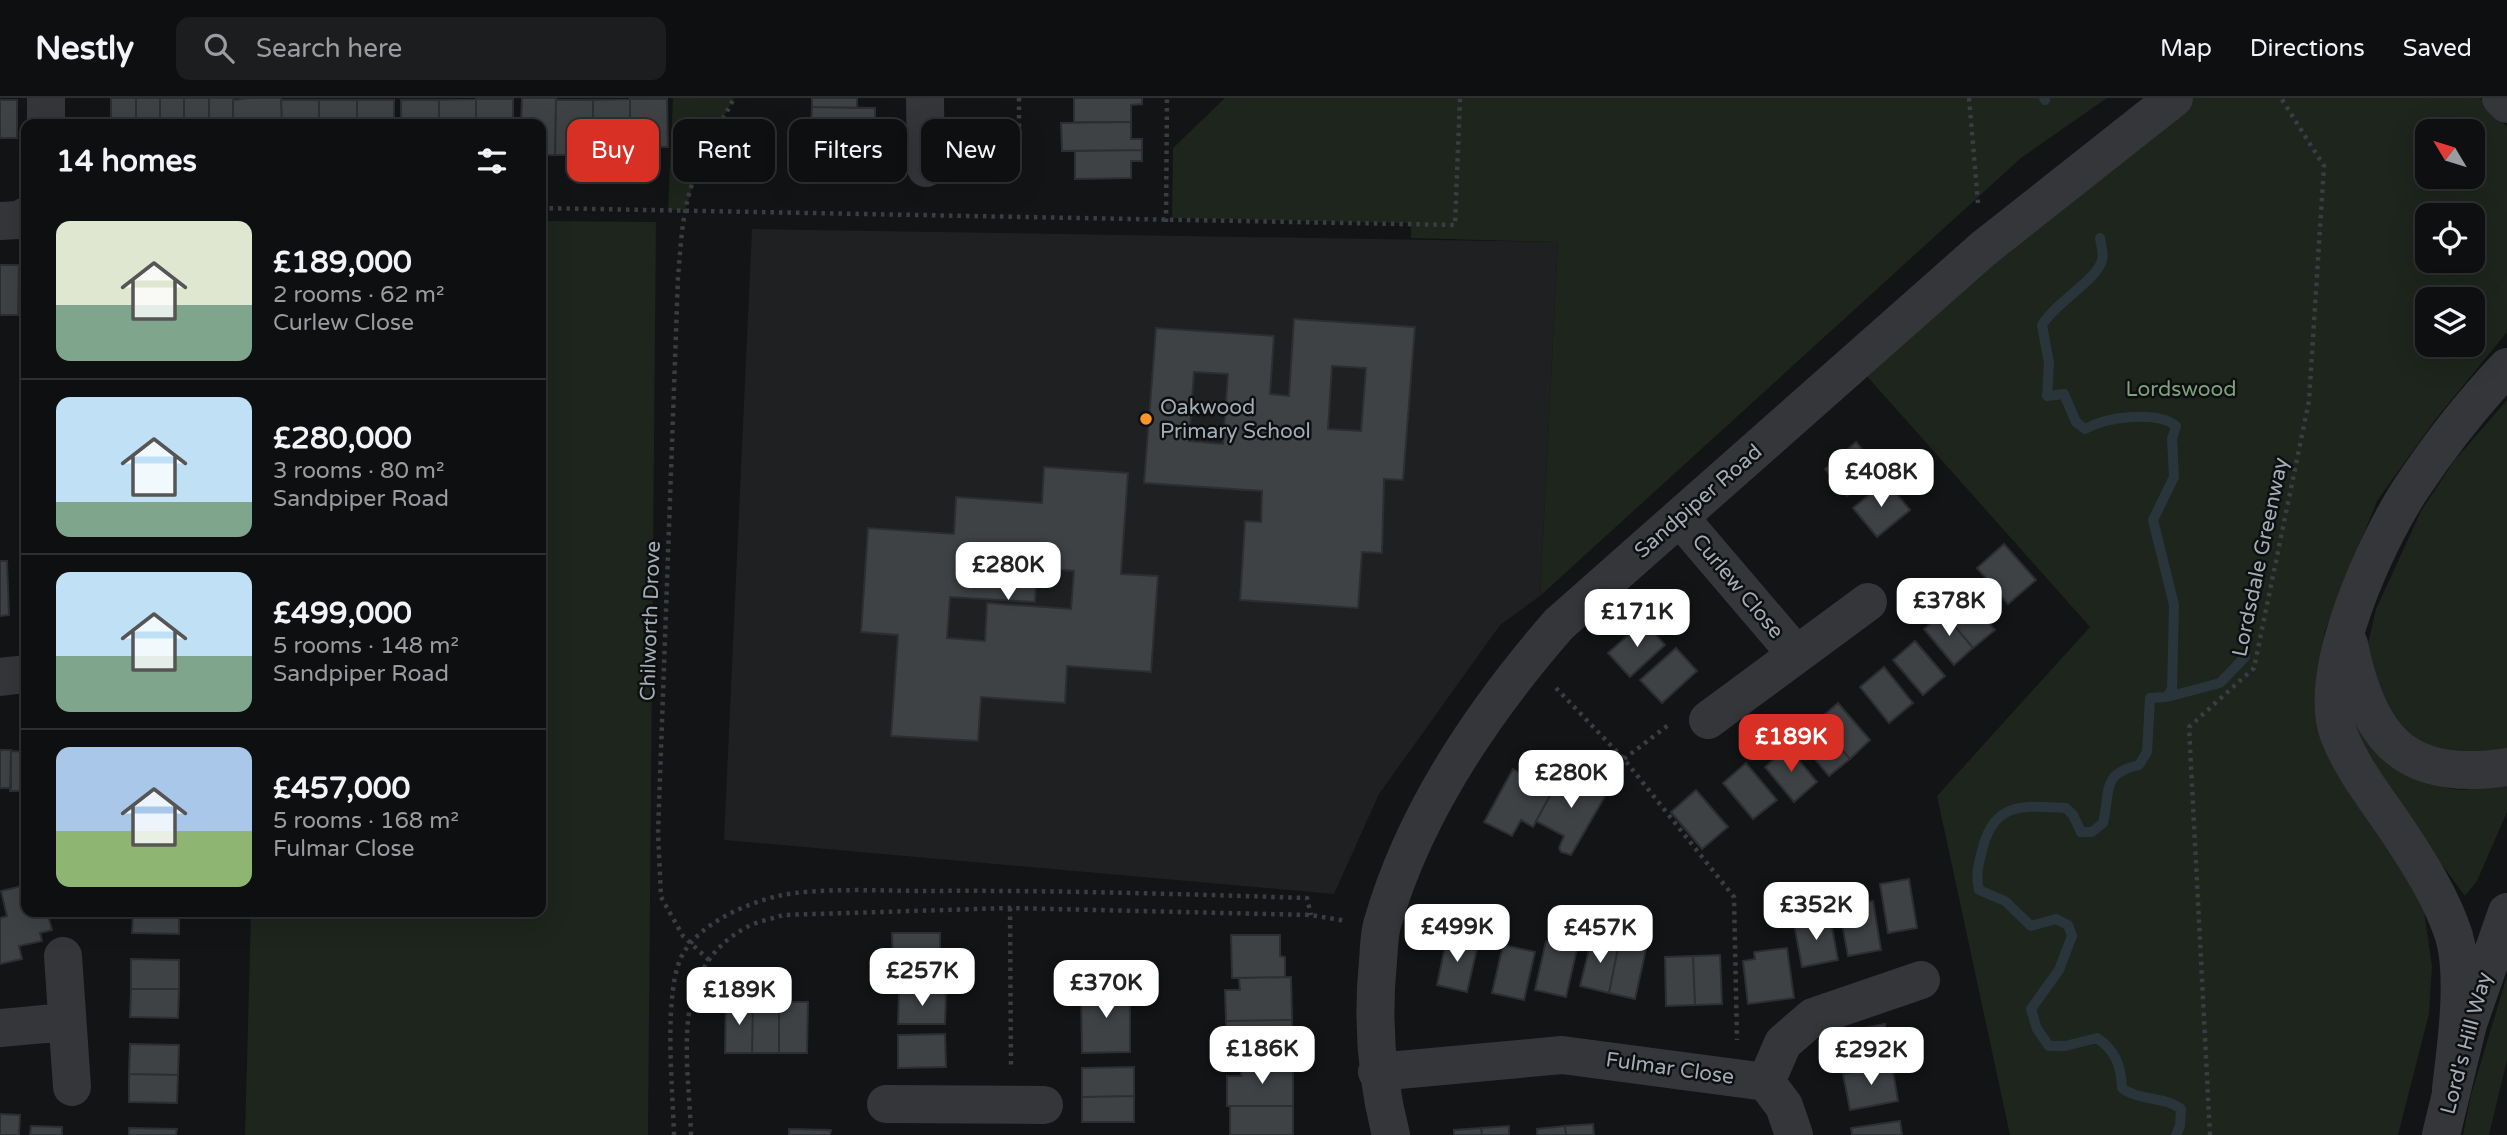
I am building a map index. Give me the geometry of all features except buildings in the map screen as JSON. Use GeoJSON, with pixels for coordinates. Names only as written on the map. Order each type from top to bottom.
{"type":"FeatureCollection","features":[{"type":"Feature","properties":{"kind":"street"},"geometry":{"type":"LineString","coordinates":[[46,98],[46,119]]}},
{"type":"Feature","properties":{"kind":"street"},"geometry":{"type":"LineString","coordinates":[[925,98],[925,119]]}},
{"type":"Feature","properties":{"kind":"street","name":"Sandpiper Road"},"geometry":{"type":"LineString","coordinates":[[1391,1135],[1377,1072],[1373,1020],[1382,926],[1408,857],[1436,797],[1477,728],[1528,660],[1559,624],[1983,249],[2174,98]]}},
{"type":"Feature","properties":{"kind":"street"},"geometry":{"type":"LineString","coordinates":[[2501,98],[2507,104]]}},
{"type":"Feature","properties":{"kind":"street"},"geometry":{"type":"LineString","coordinates":[[0,221],[21,219]]}},
{"type":"Feature","properties":{"kind":"street"},"geometry":{"type":"LineString","coordinates":[[2451,1089],[2460,1010],[2455,939],[2440,900],[2421,865],[2353,765],[2338,733],[2334,698],[2346,631],[2380,547],[2411,490],[2448,437],[2507,367]]}},
{"type":"Feature","properties":{"kind":"street","name":"Curlew Close"},"geometry":{"type":"LineString","coordinates":[[1681,518],[1797,654]]}},
{"type":"Feature","properties":{"kind":"street","name":"Curlew Close"},"geometry":{"type":"LineString","coordinates":[[1708,720],[1868,602]]}},
{"type":"Feature","properties":{"kind":"street"},"geometry":{"type":"LineString","coordinates":[[2346,631],[2357,684],[2371,716],[2390,742],[2418,762],[2449,771],[2507,767]]}},
{"type":"Feature","properties":{"kind":"street"},"geometry":{"type":"LineString","coordinates":[[0,677],[21,675]]}},
{"type":"Feature","properties":{"kind":"street","name":"Lord's Hill Way"},"geometry":{"type":"LineString","coordinates":[[2441,1135],[2468,1024],[2507,912]]}},
{"type":"Feature","properties":{"kind":"street"},"geometry":{"type":"LineString","coordinates":[[63,956],[72,1087]]}},
{"type":"Feature","properties":{"kind":"street"},"geometry":{"type":"LineString","coordinates":[[1794,1135],[1784,1106],[1752,1080],[1783,1043],[1812,1017],[1921,980]]}},
{"type":"Feature","properties":{"kind":"street"},"geometry":{"type":"LineString","coordinates":[[0,1028],[66,1022]]}},
{"type":"Feature","properties":{"kind":"street","name":"Fulmar Close"},"geometry":{"type":"LineString","coordinates":[[1377,1072],[1438,1064],[1562,1055],[1752,1080]]}},
{"type":"Feature","properties":{"kind":"street"},"geometry":{"type":"LineString","coordinates":[[886,1104],[958,1120],[1028,1105]]}},
{"type":"Feature","properties":{"kind":"path","name":"Chilworth Drove"},"geometry":{"type":"LineString","coordinates":[[709,960],[690,943],[661,897],[659,833],[678,276],[685,211],[705,150],[734,98]]}},
{"type":"Feature","properties":{"kind":"path"},"geometry":{"type":"LineString","coordinates":[[1019,98],[1019,119]]}},
{"type":"Feature","properties":{"kind":"path"},"geometry":{"type":"LineString","coordinates":[[1166,222],[1167,98]]}},
{"type":"Feature","properties":{"kind":"path"},"geometry":{"type":"LineString","coordinates":[[546,208],[1166,222],[1455,225],[1460,98]]}},
{"type":"Feature","properties":{"kind":"path"},"geometry":{"type":"LineString","coordinates":[[1969,98],[1983,249]]}},
{"type":"Feature","properties":{"kind":"path","name":"Lordsdale Greenway"},"geometry":{"type":"LineString","coordinates":[[2210,1135],[2189,727],[2254,668],[2309,401],[2323,166],[2281,98]]}},
{"type":"Feature","properties":{"kind":"path"},"geometry":{"type":"LineString","coordinates":[[1528,660],[1625,760],[1734,897],[1752,1080]]}},
{"type":"Feature","properties":{"kind":"path"},"geometry":{"type":"LineString","coordinates":[[1625,760],[1687,710],[1708,720]]}},
{"type":"Feature","properties":{"kind":"path"},"geometry":{"type":"LineString","coordinates":[[674,1135],[671,1018],[675,980],[682,954],[690,943],[713,923],[750,905],[780,896],[852,891],[1014,890],[1307,898],[1311,915],[1010,908],[783,915],[749,926],[726,941],[709,960],[693,985],[687,1014],[691,1135]]}},
{"type":"Feature","properties":{"kind":"path"},"geometry":{"type":"LineString","coordinates":[[1010,908],[1028,1105]]}},
{"type":"Feature","properties":{"kind":"shaded area","name":"Oakwood Primary School"},"geometry":{"type":"Polygon","coordinates":[[[752,229],[1558,242],[1540,596],[1500,625],[1379,794],[1334,894],[724,840],[752,229]]]}},
{"type":"Feature","properties":{"kind":"green space"},"geometry":{"type":"Polygon","coordinates":[[[673,98],[734,98],[722,119],[673,119],[673,182],[694,182],[685,210],[668,210],[673,98]]]}},
{"type":"Feature","properties":{"kind":"green space"},"geometry":{"type":"Polygon","coordinates":[[[1225,98],[2107,98],[2021,158],[1540,596],[1558,242],[1411,238],[1411,223],[1172,218],[1173,148],[1225,98]]]}},
{"type":"Feature","properties":{"kind":"green space","name":"Lordswood"},"geometry":{"type":"Polygon","coordinates":[[[2193,98],[2480,98],[2507,127],[2507,332],[2435,420],[2377,501],[2325,631],[2319,668],[2423,904],[2432,966],[2429,1014],[2398,1135],[2010,1135],[1937,796],[2090,627],[1865,374],[2089,168],[2193,98]]]}},
{"type":"Feature","properties":{"kind":"green space"},"geometry":{"type":"Polygon","coordinates":[[[546,221],[656,222],[648,1135],[245,1135],[251,917],[546,917],[546,221]]]}},
{"type":"Feature","properties":{"kind":"green space"},"geometry":{"type":"Polygon","coordinates":[[[2507,400],[2507,753],[2486,758],[2423,747],[2390,718],[2366,652],[2376,609],[2421,511],[2454,461],[2507,400]]]}},
{"type":"Feature","properties":{"kind":"green space"},"geometry":{"type":"Polygon","coordinates":[[[2358,725],[2402,764],[2425,780],[2459,790],[2507,785],[2507,812],[2477,881],[2465,896],[2388,791],[2351,733],[2358,725]]]}},
{"type":"Feature","properties":{"kind":"green space"},"geometry":{"type":"Polygon","coordinates":[[[2507,976],[2507,1060],[2489,1135],[2463,1135],[2471,1095],[2507,976]]]}},
{"type":"Feature","properties":{"kind":"waterway"},"geometry":{"type":"LineString","coordinates":[[2100,238],[2103,255],[2099,267],[2042,325],[2049,363],[2047,396],[2064,394],[2076,422],[2085,429],[2105,421],[2131,417],[2157,418],[2176,426],[2172,439],[2174,477],[2153,520],[2174,605],[2172,689],[2167,697],[2150,698],[2147,752],[2139,765],[2118,773],[2109,785],[2103,823],[2092,832],[2081,832],[2073,815],[2066,808],[2025,807],[2004,814],[1988,832],[1977,879],[1979,890],[2005,901],[2031,926],[2056,919],[2068,925],[2072,936],[2059,970],[2031,1009],[2037,1029],[2049,1046],[2065,1046],[2097,1038],[2116,1059],[2122,1088],[2181,1109],[2180,1126],[2176,1135]]}},
{"type":"Feature","properties":{"kind":"waterway"},"geometry":{"type":"LineString","coordinates":[[2167,697],[2220,683],[2245,657]]}},
{"type":"Feature","properties":{"kind":"place","name":"Oakwood Primary School"},"geometry":{"type":"Point","coordinates":[1146,419]}}]}
